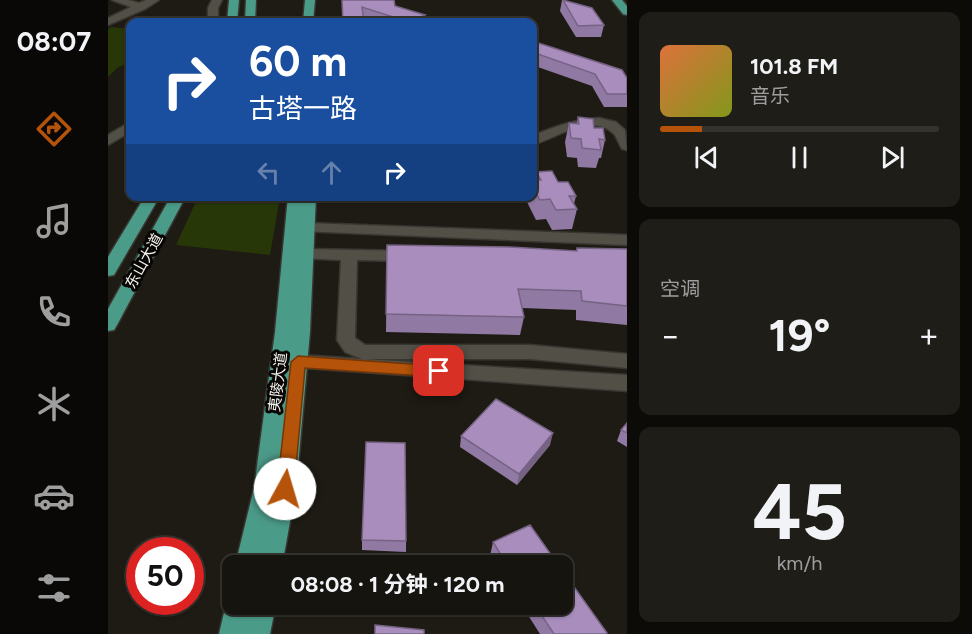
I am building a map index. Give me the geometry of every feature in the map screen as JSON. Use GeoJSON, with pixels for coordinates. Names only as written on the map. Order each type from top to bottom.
{"type":"FeatureCollection","features":[{"type":"Feature","properties":{"kind":"main road"},"geometry":{"type":"LineString","coordinates":[[232,18],[234,0]]}},
{"type":"Feature","properties":{"kind":"main road"},"geometry":{"type":"LineString","coordinates":[[250,18],[251,0]]}},
{"type":"Feature","properties":{"kind":"main road"},"geometry":{"type":"LineString","coordinates":[[308,18],[310,0]]}},
{"type":"Feature","properties":{"kind":"main road"},"geometry":{"type":"LineString","coordinates":[[318,18],[319,0]]}},
{"type":"Feature","properties":{"kind":"main road"},"geometry":{"type":"LineString","coordinates":[[617,0],[627,12]]}},
{"type":"Feature","properties":{"kind":"main road","name":"东山大道"},"geometry":{"type":"LineString","coordinates":[[108,271],[150,201]]}},
{"type":"Feature","properties":{"kind":"main road","name":"东山大道"},"geometry":{"type":"LineString","coordinates":[[108,325],[176,201]]}},
{"type":"Feature","properties":{"kind":"main road","name":"夷陵大道"},"geometry":{"type":"LineString","coordinates":[[272,555],[285,489],[295,201]]}},
{"type":"Feature","properties":{"kind":"main road","name":"夷陵大道"},"geometry":{"type":"LineString","coordinates":[[250,555],[290,361],[306,254],[309,201]]}},
{"type":"Feature","properties":{"kind":"main road"},"geometry":{"type":"LineString","coordinates":[[232,634],[236,615]]}},
{"type":"Feature","properties":{"kind":"main road"},"geometry":{"type":"LineString","coordinates":[[257,634],[261,615]]}},
{"type":"Feature","properties":{"kind":"street"},"geometry":{"type":"LineString","coordinates":[[117,0],[141,7]]}},
{"type":"Feature","properties":{"kind":"street"},"geometry":{"type":"LineString","coordinates":[[108,22],[154,0]]}},
{"type":"Feature","properties":{"kind":"street"},"geometry":{"type":"LineString","coordinates":[[213,18],[213,8],[217,0]]}},
{"type":"Feature","properties":{"kind":"street"},"geometry":{"type":"LineString","coordinates":[[537,139],[565,126],[592,122],[606,123],[623,133],[627,146]]}},
{"type":"Feature","properties":{"kind":"street"},"geometry":{"type":"LineString","coordinates":[[108,141],[126,129]]}},
{"type":"Feature","properties":{"kind":"street"},"geometry":{"type":"LineString","coordinates":[[414,232],[420,228],[454,227]]}},
{"type":"Feature","properties":{"kind":"street"},"geometry":{"type":"LineString","coordinates":[[307,228],[627,240]]}},
{"type":"Feature","properties":{"kind":"street"},"geometry":{"type":"LineString","coordinates":[[306,254],[430,256]]}},
{"type":"Feature","properties":{"kind":"street"},"geometry":{"type":"LineString","coordinates":[[349,255],[346,340],[352,347],[362,352],[530,352],[627,361]]}},
{"type":"Feature","properties":{"kind":"street"},"geometry":{"type":"LineString","coordinates":[[290,361],[627,383]]}},
{"type":"Feature","properties":{"kind":"green space"},"geometry":{"type":"Polygon","coordinates":[[[111,27],[126,29],[126,64],[117,68],[108,77],[108,29],[111,27]]]}},
{"type":"Feature","properties":{"kind":"green space"},"geometry":{"type":"Polygon","coordinates":[[[196,201],[279,201],[270,255],[176,245],[196,201]]]}},
{"type":"Feature","properties":{"kind":"building"},"geometry":{"type":"Polygon","coordinates":[[[342,0],[394,0],[395,6],[425,15],[418,18],[396,18],[362,7],[363,18],[343,18],[342,0]]]}},
{"type":"Feature","properties":{"kind":"building"},"geometry":{"type":"Polygon","coordinates":[[[563,0],[592,8],[604,25],[578,26],[563,0]]]}},
{"type":"Feature","properties":{"kind":"building"},"geometry":{"type":"Polygon","coordinates":[[[537,43],[622,70],[627,78],[627,94],[607,94],[595,74],[537,54],[537,43]]]}},
{"type":"Feature","properties":{"kind":"building"},"geometry":{"type":"Polygon","coordinates":[[[578,117],[593,119],[594,128],[603,128],[605,140],[599,139],[601,150],[582,148],[581,139],[571,138],[569,123],[579,124],[578,117]]]}},
{"type":"Feature","properties":{"kind":"building"},"geometry":{"type":"Polygon","coordinates":[[[552,171],[558,182],[568,182],[576,196],[569,196],[577,209],[556,210],[550,199],[540,200],[537,195],[537,180],[541,180],[537,172],[552,171]]]}},
{"type":"Feature","properties":{"kind":"building"},"geometry":{"type":"Polygon","coordinates":[[[387,245],[510,247],[577,251],[577,248],[627,249],[627,306],[582,301],[581,291],[518,289],[524,317],[386,314],[387,245]]]}},
{"type":"Feature","properties":{"kind":"building"},"geometry":{"type":"Polygon","coordinates":[[[496,399],[553,433],[519,474],[461,436],[496,399]]]}},
{"type":"Feature","properties":{"kind":"building"},"geometry":{"type":"Polygon","coordinates":[[[627,423],[627,433],[621,430],[627,423]]]}},
{"type":"Feature","properties":{"kind":"building"},"geometry":{"type":"Polygon","coordinates":[[[366,442],[405,443],[406,541],[362,540],[366,442]]]}},
{"type":"Feature","properties":{"kind":"building"},"geometry":{"type":"Polygon","coordinates":[[[530,525],[551,555],[501,555],[493,542],[530,525]]]}},
{"type":"Feature","properties":{"kind":"building"},"geometry":{"type":"Polygon","coordinates":[[[573,585],[607,633],[605,634],[554,634],[541,615],[573,615],[573,585]]]}},
{"type":"Feature","properties":{"kind":"building"},"geometry":{"type":"Polygon","coordinates":[[[375,625],[424,630],[424,634],[375,634],[375,625]]]}},
{"type":"Feature","properties":{"kind":"route"},"geometry":{"type":"LineString","coordinates":[[285,489],[298,362],[439,371]]}}]}
